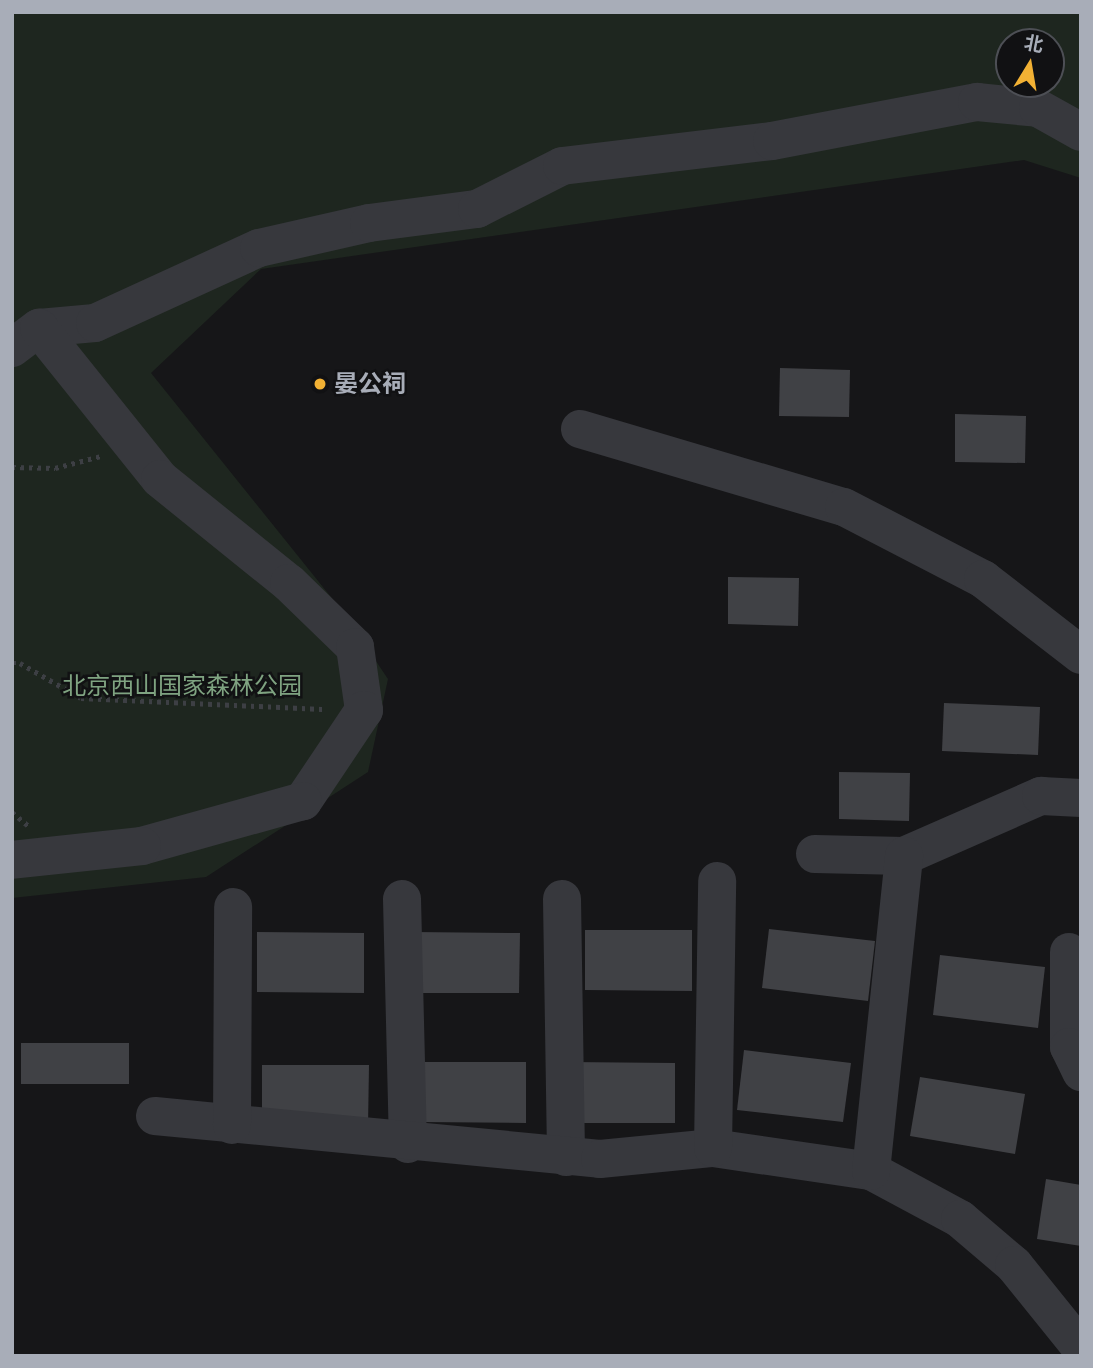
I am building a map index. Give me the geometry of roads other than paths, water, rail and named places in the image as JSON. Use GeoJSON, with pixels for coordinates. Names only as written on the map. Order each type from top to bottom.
{"type":"FeatureCollection","features":[{"type":"Feature","properties":{"kind":"street"},"geometry":{"type":"LineString","coordinates":[[26,338],[95,323],[259,248],[369,223],[477,209],[562,166],[772,141],[977,102],[1038,108],[1081,131]]}},
{"type":"Feature","properties":{"kind":"street"},"geometry":{"type":"LineString","coordinates":[[12,860],[142,846],[303,801],[364,710],[355,647],[289,583],[160,479],[134,447],[26,338]]}},
{"type":"Feature","properties":{"kind":"street"},"geometry":{"type":"LineString","coordinates":[[580,429],[844,507],[983,579],[1081,655]]}},
{"type":"Feature","properties":{"kind":"street"},"geometry":{"type":"LineString","coordinates":[[815,854],[904,856],[1041,796],[1081,798]]}},
{"type":"Feature","properties":{"kind":"street"},"geometry":{"type":"LineString","coordinates":[[871,1171],[904,856]]}},
{"type":"Feature","properties":{"kind":"street"},"geometry":{"type":"LineString","coordinates":[[713,1148],[717,881]]}},
{"type":"Feature","properties":{"kind":"street"},"geometry":{"type":"LineString","coordinates":[[402,899],[408,1144]]}},
{"type":"Feature","properties":{"kind":"street"},"geometry":{"type":"LineString","coordinates":[[562,899],[566,1157]]}},
{"type":"Feature","properties":{"kind":"street"},"geometry":{"type":"LineString","coordinates":[[232,1125],[233,907]]}},
{"type":"Feature","properties":{"kind":"street"},"geometry":{"type":"LineString","coordinates":[[1069,952],[1069,1047],[1081,1072]]}},
{"type":"Feature","properties":{"kind":"street"},"geometry":{"type":"LineString","coordinates":[[155,1116],[408,1144],[600,1159],[713,1148],[871,1171],[960,1219],[1014,1265],[1081,1348]]}},
{"type":"Feature","properties":{"kind":"place","name":"晏公祠"},"geometry":{"type":"Point","coordinates":[320,384]}},
{"type":"Feature","properties":{"kind":"park label","name":"北京西山国家森林公园"},"geometry":{"type":"Point","coordinates":[182,686]}}]}
